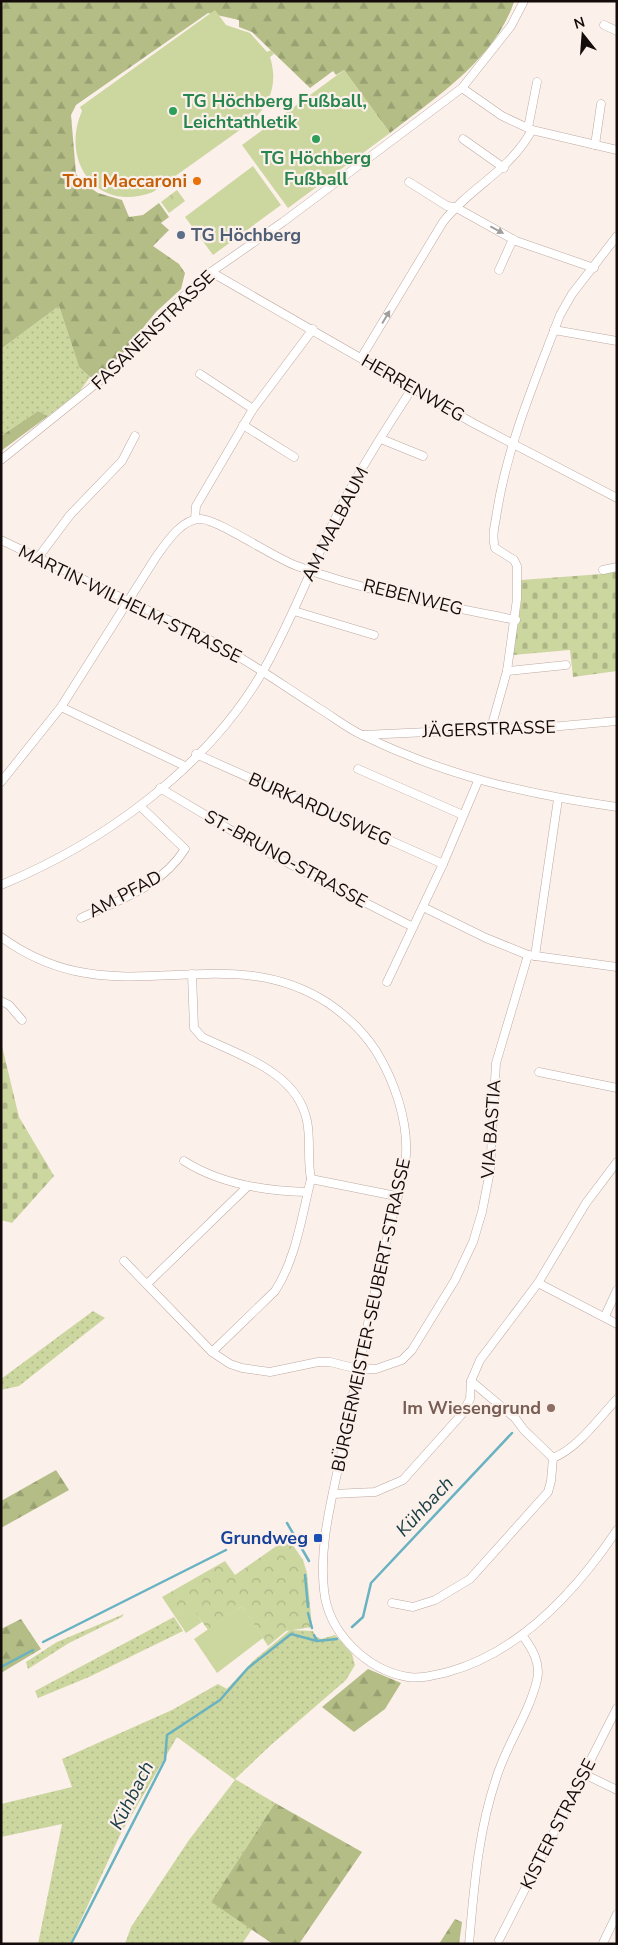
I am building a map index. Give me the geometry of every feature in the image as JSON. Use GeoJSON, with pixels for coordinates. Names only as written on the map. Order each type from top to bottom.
{"type":"FeatureCollection","features":[{"type":"Feature","properties":{"kind":"street","name":"FASANENSTRASSE"},"geometry":{"type":"LineString","coordinates":[[1,460],[108,374],[171,308],[211,272],[283,222],[462,88],[476,73],[511,26],[524,1]]}},
{"type":"Feature","properties":{"kind":"street"},"geometry":{"type":"LineString","coordinates":[[604,25],[617,31]]}},
{"type":"Feature","properties":{"kind":"street"},"geometry":{"type":"LineString","coordinates":[[361,358],[443,222],[455,207],[504,168],[522,148],[530,129],[537,82]]}},
{"type":"Feature","properties":{"kind":"street"},"geometry":{"type":"LineString","coordinates":[[462,88],[502,116],[530,129],[617,150]]}},
{"type":"Feature","properties":{"kind":"street"},"geometry":{"type":"LineString","coordinates":[[595,145],[601,104]]}},
{"type":"Feature","properties":{"kind":"street"},"geometry":{"type":"LineString","coordinates":[[463,139],[504,168]]}},
{"type":"Feature","properties":{"kind":"street"},"geometry":{"type":"LineString","coordinates":[[409,182],[447,206],[455,207],[513,239],[594,268]]}},
{"type":"Feature","properties":{"kind":"street"},"geometry":{"type":"LineString","coordinates":[[491,728],[507,671],[516,620],[517,566],[514,560],[494,548],[492,541],[498,504],[513,443],[554,330],[572,294],[617,236]]}},
{"type":"Feature","properties":{"kind":"street"},"geometry":{"type":"LineString","coordinates":[[499,270],[513,239]]}},
{"type":"Feature","properties":{"kind":"street","name":"HERRENWEG"},"geometry":{"type":"LineString","coordinates":[[211,272],[473,422],[617,498]]}},
{"type":"Feature","properties":{"kind":"street"},"geometry":{"type":"LineString","coordinates":[[1,782],[61,707],[165,545],[187,523],[195,520],[196,506],[243,425],[312,329]]}},
{"type":"Feature","properties":{"kind":"street"},"geometry":{"type":"LineString","coordinates":[[554,330],[617,341]]}},
{"type":"Feature","properties":{"kind":"street"},"geometry":{"type":"LineString","coordinates":[[200,374],[253,409]]}},
{"type":"Feature","properties":{"kind":"street","name":"AM MALBAUM"},"geometry":{"type":"LineString","coordinates":[[262,672],[294,611],[346,496],[413,387]]}},
{"type":"Feature","properties":{"kind":"street"},"geometry":{"type":"LineString","coordinates":[[243,425],[294,457]]}},
{"type":"Feature","properties":{"kind":"street"},"geometry":{"type":"LineString","coordinates":[[37,558],[70,515],[122,461],[135,436]]}},
{"type":"Feature","properties":{"kind":"street"},"geometry":{"type":"LineString","coordinates":[[380,439],[423,456]]}},
{"type":"Feature","properties":{"kind":"street","name":"REBENWEG"},"geometry":{"type":"LineString","coordinates":[[195,520],[211,521],[266,552],[311,571],[398,595],[516,620]]}},
{"type":"Feature","properties":{"kind":"street","name":"MARTIN-WILHELM-STRASSE"},"geometry":{"type":"LineString","coordinates":[[1,540],[208,639],[361,735],[444,770],[478,780],[558,799],[617,807]]}},
{"type":"Feature","properties":{"kind":"street"},"geometry":{"type":"LineString","coordinates":[[604,570],[617,567]]}},
{"type":"Feature","properties":{"kind":"street"},"geometry":{"type":"LineString","coordinates":[[294,611],[374,635]]}},
{"type":"Feature","properties":{"kind":"street"},"geometry":{"type":"LineString","coordinates":[[507,671],[566,665]]}},
{"type":"Feature","properties":{"kind":"street"},"geometry":{"type":"LineString","coordinates":[[1,885],[72,849],[140,806],[220,732],[262,672]]}},
{"type":"Feature","properties":{"kind":"street"},"geometry":{"type":"LineString","coordinates":[[61,707],[185,766]]}},
{"type":"Feature","properties":{"kind":"street","name":"JÄGERSTRASSE"},"geometry":{"type":"LineString","coordinates":[[361,735],[561,726],[617,721]]}},
{"type":"Feature","properties":{"kind":"street","name":"BURKARDUSWEG"},"geometry":{"type":"LineString","coordinates":[[196,754],[443,864]]}},
{"type":"Feature","properties":{"kind":"street"},"geometry":{"type":"LineString","coordinates":[[358,769],[463,815]]}},
{"type":"Feature","properties":{"kind":"street"},"geometry":{"type":"LineString","coordinates":[[387,982],[443,864],[478,780]]}},
{"type":"Feature","properties":{"kind":"street","name":"ST.-BRUNO-STRASSE"},"geometry":{"type":"LineString","coordinates":[[160,788],[276,857],[413,927]]}},
{"type":"Feature","properties":{"kind":"street","name":"VIA BASTIA"},"geometry":{"type":"LineString","coordinates":[[124,1261],[212,1352],[230,1364],[257,1371],[283,1370],[318,1362],[330,1362],[358,1369],[376,1369],[402,1360],[412,1350],[455,1280],[473,1242],[482,1212],[490,1171],[493,1087],[496,1063],[531,956],[558,799]]}},
{"type":"Feature","properties":{"kind":"street","name":"AM PFAD"},"geometry":{"type":"LineString","coordinates":[[81,918],[162,877],[176,864],[185,849],[140,806]]}},
{"type":"Feature","properties":{"kind":"street"},"geometry":{"type":"LineString","coordinates":[[423,907],[486,938],[531,956],[617,967]]}},
{"type":"Feature","properties":{"kind":"street","name":"BÜRGERMEISTER-SEUBERT-STRASSE"},"geometry":{"type":"LineString","coordinates":[[1,937],[26,953],[50,964],[76,972],[109,976],[231,973],[277,980],[316,996],[345,1014],[361,1031],[388,1073],[399,1102],[406,1154],[358,1369],[333,1494],[323,1568],[324,1591],[328,1610],[337,1628],[350,1646],[366,1660],[392,1673],[411,1677],[432,1676],[460,1669],[486,1657],[522,1635],[549,1613],[590,1568],[617,1530]]}},
{"type":"Feature","properties":{"kind":"street"},"geometry":{"type":"LineString","coordinates":[[192,974],[194,1028],[202,1037],[262,1066],[283,1079],[301,1104],[307,1120],[310,1137],[308,1166],[311,1179],[282,1280],[275,1290],[212,1352]]}},
{"type":"Feature","properties":{"kind":"street"},"geometry":{"type":"LineString","coordinates":[[1,1001],[9,1005],[22,1020]]}},
{"type":"Feature","properties":{"kind":"street"},"geometry":{"type":"LineString","coordinates":[[538,1072],[617,1088]]}},
{"type":"Feature","properties":{"kind":"street"},"geometry":{"type":"LineString","coordinates":[[184,1161],[203,1172],[248,1186],[307,1192]]}},
{"type":"Feature","properties":{"kind":"street"},"geometry":{"type":"LineString","coordinates":[[333,1494],[375,1492],[403,1480],[462,1414],[470,1398],[471,1381],[480,1360],[538,1283],[586,1203],[617,1162]]}},
{"type":"Feature","properties":{"kind":"street"},"geometry":{"type":"LineString","coordinates":[[311,1179],[396,1196]]}},
{"type":"Feature","properties":{"kind":"street"},"geometry":{"type":"LineString","coordinates":[[147,1284],[248,1186]]}},
{"type":"Feature","properties":{"kind":"street"},"geometry":{"type":"LineString","coordinates":[[538,1283],[617,1324]]}},
{"type":"Feature","properties":{"kind":"street"},"geometry":{"type":"LineString","coordinates":[[604,1316],[617,1290]]}},
{"type":"Feature","properties":{"kind":"street"},"geometry":{"type":"LineString","coordinates":[[471,1381],[515,1418],[524,1430],[553,1458]]}},
{"type":"Feature","properties":{"kind":"street"},"geometry":{"type":"LineString","coordinates":[[553,1458],[561,1455],[582,1436],[617,1399]]}},
{"type":"Feature","properties":{"kind":"street"},"geometry":{"type":"LineString","coordinates":[[392,1603],[413,1607],[452,1591],[470,1579],[547,1493],[551,1481],[553,1458]]}},
{"type":"Feature","properties":{"kind":"street"},"geometry":{"type":"LineString","coordinates":[[469,1944],[480,1838],[486,1809],[496,1776],[537,1681],[536,1658],[522,1635]]}},
{"type":"Feature","properties":{"kind":"street","name":"KISTER STRASSE"},"geometry":{"type":"LineString","coordinates":[[499,1940],[617,1708]]}},
{"type":"Feature","properties":{"kind":"street"},"geometry":{"type":"LineString","coordinates":[[584,1774],[617,1790]]}},
{"type":"Feature","properties":{"kind":"street"},"geometry":{"type":"LineString","coordinates":[[603,1943],[617,1914]]}},
{"type":"Feature","properties":{"kind":"green space"},"geometry":{"type":"Polygon","coordinates":[[[1,1],[514,2],[505,23],[493,42],[462,76],[390,133],[344,70],[336,75],[333,71],[310,88],[252,32],[239,27],[239,20],[208,13],[76,105],[71,115],[76,174],[86,185],[98,193],[122,200],[129,217],[143,215],[159,203],[169,217],[161,223],[169,230],[153,246],[179,264],[185,273],[181,289],[156,312],[119,357],[98,377],[90,377],[79,367],[59,306],[1,349],[1,1]]]}},
{"type":"Feature","properties":{"kind":"green space","name":"TG Höchberg Fußball, Leichtathletik"},"geometry":{"type":"Polygon","coordinates":[[[215,10],[226,25],[250,33],[267,52],[271,50],[274,54],[270,57],[273,84],[264,108],[251,122],[153,192],[133,197],[115,196],[100,189],[88,178],[80,164],[76,147],[76,129],[82,111],[80,107],[215,10]]]}},
{"type":"Feature","properties":{"kind":"green space","name":"TG Höchberg Fußball"},"geometry":{"type":"Polygon","coordinates":[[[344,70],[390,133],[288,208],[242,145],[344,70]]]}},
{"type":"Feature","properties":{"kind":"green space"},"geometry":{"type":"Polygon","coordinates":[[[253,166],[281,205],[213,255],[185,217],[253,166]]]}},
{"type":"Feature","properties":{"kind":"green space"},"geometry":{"type":"Polygon","coordinates":[[[177,190],[185,201],[169,213],[161,202],[177,190]]]}},
{"type":"Feature","properties":{"kind":"green space"},"geometry":{"type":"Polygon","coordinates":[[[59,306],[79,367],[90,377],[79,392],[48,416],[38,411],[1,436],[1,349],[59,306]]]}},
{"type":"Feature","properties":{"kind":"green space"},"geometry":{"type":"Polygon","coordinates":[[[38,411],[48,416],[1,451],[1,436],[38,411]]]}},
{"type":"Feature","properties":{"kind":"green space"},"geometry":{"type":"Polygon","coordinates":[[[617,570],[617,671],[573,677],[570,650],[513,655],[521,602],[521,580],[602,574],[617,570]]]}},
{"type":"Feature","properties":{"kind":"green space"},"geometry":{"type":"Polygon","coordinates":[[[1,1042],[19,1117],[54,1176],[12,1223],[1,1220],[1,1042]]]}},
{"type":"Feature","properties":{"kind":"green space"},"geometry":{"type":"Polygon","coordinates":[[[93,1311],[105,1318],[19,1386],[1,1390],[1,1379],[93,1311]]]}},
{"type":"Feature","properties":{"kind":"green space"},"geometry":{"type":"Polygon","coordinates":[[[56,1470],[69,1490],[1,1528],[1,1501],[56,1470]]]}},
{"type":"Feature","properties":{"kind":"green space"},"geometry":{"type":"Polygon","coordinates":[[[288,1538],[303,1560],[307,1573],[312,1627],[286,1631],[268,1646],[242,1606],[208,1630],[190,1605],[174,1615],[162,1597],[225,1561],[235,1575],[288,1538]]]}},
{"type":"Feature","properties":{"kind":"green space"},"geometry":{"type":"Polygon","coordinates":[[[190,1604],[202,1622],[186,1633],[174,1615],[190,1604]]]}},
{"type":"Feature","properties":{"kind":"green space"},"geometry":{"type":"Polygon","coordinates":[[[242,1606],[263,1638],[217,1673],[194,1639],[242,1606]]]}},
{"type":"Feature","properties":{"kind":"green space"},"geometry":{"type":"Polygon","coordinates":[[[124,1614],[122,1617],[69,1643],[28,1669],[26,1662],[57,1642],[124,1614]]]}},
{"type":"Feature","properties":{"kind":"green space"},"geometry":{"type":"Polygon","coordinates":[[[174,1617],[183,1631],[89,1677],[38,1698],[35,1691],[174,1617]]]}},
{"type":"Feature","properties":{"kind":"green space"},"geometry":{"type":"Polygon","coordinates":[[[21,1619],[41,1649],[1,1673],[1,1629],[21,1619]]]}},
{"type":"Feature","properties":{"kind":"green space"},"geometry":{"type":"Polygon","coordinates":[[[290,1630],[313,1631],[315,1636],[321,1639],[335,1635],[352,1654],[355,1665],[346,1680],[235,1779],[275,1803],[211,1902],[252,1929],[242,1944],[125,1944],[131,1927],[189,1840],[235,1780],[177,1737],[120,1835],[70,1944],[38,1944],[62,1824],[1,1837],[1,1804],[72,1787],[62,1759],[172,1710],[218,1684],[227,1689],[253,1661],[290,1630]]]}},
{"type":"Feature","properties":{"kind":"green space"},"geometry":{"type":"Polygon","coordinates":[[[368,1669],[401,1683],[385,1709],[354,1732],[322,1707],[368,1669]]]}},
{"type":"Feature","properties":{"kind":"green space"},"geometry":{"type":"Polygon","coordinates":[[[275,1803],[362,1852],[299,1944],[273,1944],[211,1902],[275,1803]]]}},
{"type":"Feature","properties":{"kind":"green space"},"geometry":{"type":"Polygon","coordinates":[[[455,1919],[462,1922],[459,1944],[439,1944],[455,1919]]]}},
{"type":"Feature","properties":{"kind":"waterway","name":"Kühbach"},"geometry":{"type":"LineString","coordinates":[[352,1627],[363,1617],[371,1583],[512,1433]]}},
{"type":"Feature","properties":{"kind":"waterway"},"geometry":{"type":"LineString","coordinates":[[287,1523],[309,1561]]}},
{"type":"Feature","properties":{"kind":"waterway"},"geometry":{"type":"LineString","coordinates":[[43,1642],[226,1550]]}},
{"type":"Feature","properties":{"kind":"waterway"},"geometry":{"type":"LineString","coordinates":[[305,1575],[308,1607]]}},
{"type":"Feature","properties":{"kind":"waterway"},"geometry":{"type":"LineString","coordinates":[[308,1613],[312,1628]]}},
{"type":"Feature","properties":{"kind":"waterway","name":"Kühbach"},"geometry":{"type":"LineString","coordinates":[[71,1944],[165,1760],[167,1735],[220,1700],[248,1668],[291,1634],[317,1641],[337,1639]]}},
{"type":"Feature","properties":{"kind":"waterway","name":"Kühbach"},"geometry":{"type":"LineString","coordinates":[[314,1635],[317,1641]]}},
{"type":"Feature","properties":{"kind":"waterway"},"geometry":{"type":"LineString","coordinates":[[1,1667],[33,1650]]}},
{"type":"Feature","properties":{"kind":"place","name":"TG Höchberg Fußball, Leichtathletik"},"geometry":{"type":"Point","coordinates":[173,111]}},
{"type":"Feature","properties":{"kind":"place","name":"TG Höchberg Fußball"},"geometry":{"type":"Point","coordinates":[316,139]}},
{"type":"Feature","properties":{"kind":"place","name":"Toni Maccaroni"},"geometry":{"type":"Point","coordinates":[197,181]}},
{"type":"Feature","properties":{"kind":"place","name":"TG Höchberg"},"geometry":{"type":"Point","coordinates":[181,235]}},
{"type":"Feature","properties":{"kind":"place","name":"Im Wiesengrund"},"geometry":{"type":"Point","coordinates":[551,1408]}},
{"type":"Feature","properties":{"kind":"place","name":"Grundweg"},"geometry":{"type":"Point","coordinates":[318,1538]}}]}
